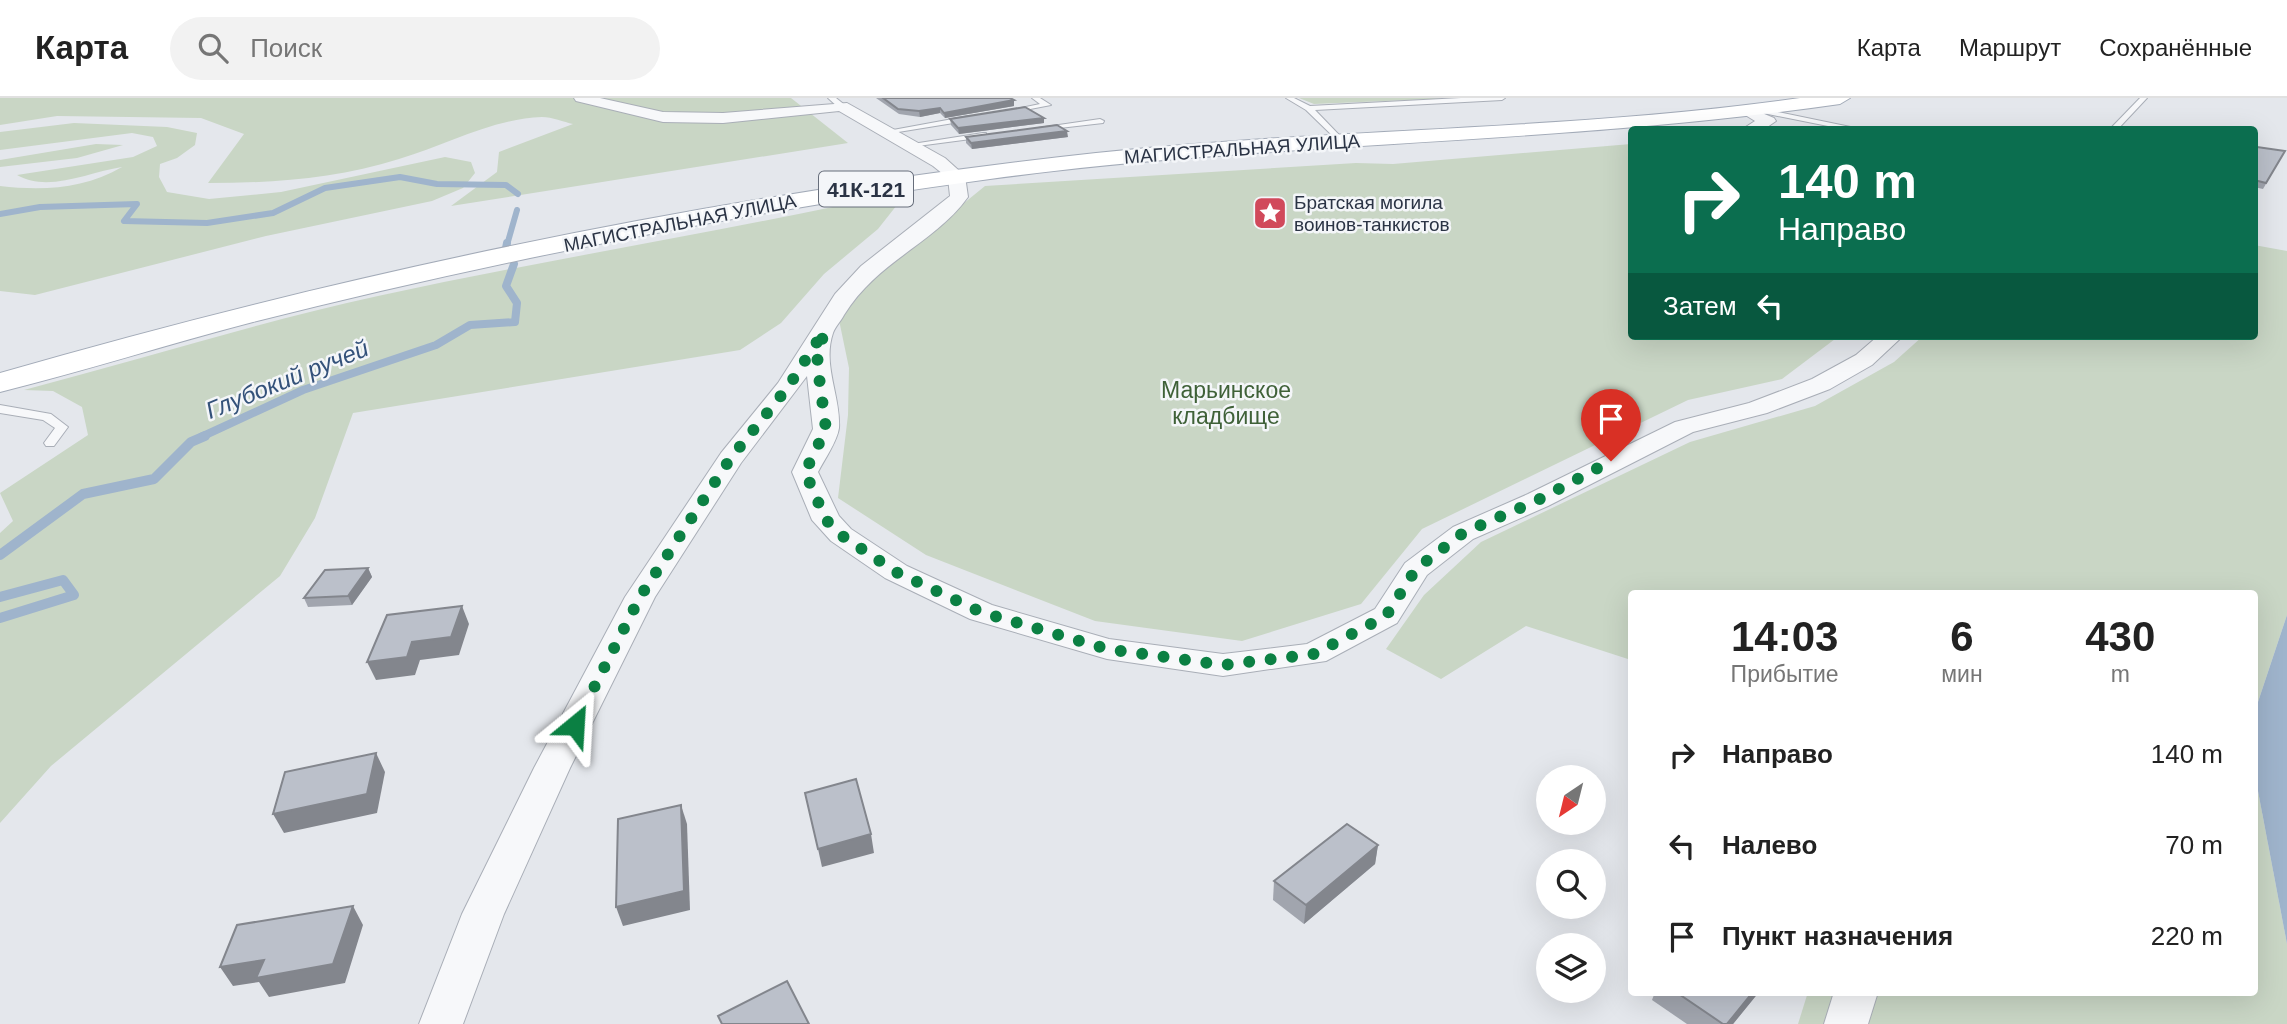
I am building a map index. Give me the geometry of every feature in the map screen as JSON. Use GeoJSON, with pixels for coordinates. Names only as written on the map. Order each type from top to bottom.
{"type":"FeatureCollection","features":[{"type":"Feature","properties":{"kind":"main road","name":"41К-121"},"geometry":{"type":"LineString","coordinates":[[1754,118],[1840,98]]}},
{"type":"Feature","properties":{"kind":"main road","name":"МАГИСТРАЛЬНАЯ УЛИЦА"},"geometry":{"type":"LineString","coordinates":[[0,383],[277,309],[497,258],[799,200],[956,176],[1103,159],[1340,141],[1754,118]]}},
{"type":"Feature","properties":{"kind":"street"},"geometry":{"type":"LineString","coordinates":[[441,1024],[495,890],[552,768],[640,597],[730,459],[788,387],[844,299],[868,270],[942,214],[959,197],[956,176],[910,145],[836,102],[723,118],[663,117],[581,98]]}},
{"type":"Feature","properties":{"kind":"street"},"geometry":{"type":"LineString","coordinates":[[824,331],[817,362],[826,429],[805,472],[826,520],[841,535],[896,572],[981,612],[1107,649],[1223,665],[1314,654],[1386,616],[1416,569],[1463,533],[1538,500],[1684,427],[1758,408],[1821,384],[1864,360],[1887,340]]}},
{"type":"Feature","properties":{"kind":"street"},"geometry":{"type":"LineString","coordinates":[[1846,1024],[1855,996]]}},
{"type":"Feature","properties":{"kind":"lane"},"geometry":{"type":"LineString","coordinates":[[993,114],[1047,105],[1035,98]]}},
{"type":"Feature","properties":{"kind":"lane"},"geometry":{"type":"LineString","coordinates":[[1289,98],[1309,108],[1340,141]]}},
{"type":"Feature","properties":{"kind":"lane"},"geometry":{"type":"LineString","coordinates":[[1309,108],[1502,98]]}},
{"type":"Feature","properties":{"kind":"lane"},"geometry":{"type":"LineString","coordinates":[[2116,126],[2144,98]]}},
{"type":"Feature","properties":{"kind":"lane"},"geometry":{"type":"LineString","coordinates":[[886,132],[980,116]]}},
{"type":"Feature","properties":{"kind":"lane"},"geometry":{"type":"LineString","coordinates":[[1754,118],[1826,126]]}},
{"type":"Feature","properties":{"kind":"lane"},"geometry":{"type":"LineString","coordinates":[[1033,129],[1100,121]]}},
{"type":"Feature","properties":{"kind":"lane"},"geometry":{"type":"LineString","coordinates":[[910,145],[993,134]]}},
{"type":"Feature","properties":{"kind":"lane"},"geometry":{"type":"LineString","coordinates":[[0,409],[47,417],[62,427],[50,443]]}},
{"type":"Feature","properties":{"kind":"green space"},"geometry":{"type":"Polygon","coordinates":[[[0,98],[791,98],[848,143],[451,206],[497,172],[499,152],[573,124],[546,117],[523,119],[487,127],[399,159],[352,171],[280,181],[208,183],[244,134],[201,118],[57,116],[0,125],[0,98]]]}},
{"type":"Feature","properties":{"kind":"green space"},"geometry":{"type":"Polygon","coordinates":[[[1299,98],[1455,98],[1314,104],[1299,98]]]}},
{"type":"Feature","properties":{"kind":"green space"},"geometry":{"type":"Polygon","coordinates":[[[74,123],[167,127],[197,133],[195,145],[177,158],[160,164],[159,177],[167,192],[209,199],[281,192],[445,157],[471,162],[475,173],[463,188],[432,201],[266,236],[35,295],[0,291],[0,186],[47,188],[78,184],[122,167],[55,182],[29,180],[17,175],[133,157],[157,146],[153,137],[132,133],[0,150],[0,132],[74,123]]]}},
{"type":"Feature","properties":{"kind":"green space"},"geometry":{"type":"Polygon","coordinates":[[[96,144],[123,145],[77,158],[0,167],[0,160],[96,144]]]}},
{"type":"Feature","properties":{"kind":"green space","name":"Марьинское кладбище"},"geometry":{"type":"Polygon","coordinates":[[[1628,144],[1628,340],[1834,340],[1782,379],[1688,400],[1422,529],[1361,604],[1242,641],[1095,621],[926,555],[838,498],[848,415],[849,368],[839,320],[877,274],[985,186],[1356,163],[1393,164],[1628,144]]]}},
{"type":"Feature","properties":{"kind":"green space"},"geometry":{"type":"Polygon","coordinates":[[[908,191],[878,229],[824,274],[781,323],[740,350],[353,413],[315,518],[280,576],[51,766],[0,823],[0,533],[13,521],[0,493],[88,435],[82,407],[53,391],[24,390],[333,306],[908,191]]]}},
{"type":"Feature","properties":{"kind":"green space"},"geometry":{"type":"Polygon","coordinates":[[[2258,246],[2287,251],[2287,615],[2258,702],[2258,590],[1628,590],[1628,659],[1526,626],[1441,679],[1386,649],[1424,595],[1481,542],[1690,442],[1815,406],[1894,362],[1919,340],[2258,340],[2258,246]]]}},
{"type":"Feature","properties":{"kind":"green space"},"geometry":{"type":"Polygon","coordinates":[[[2258,791],[2287,944],[2287,1024],[1798,1024],[1807,996],[2258,996],[2258,791]]]}},
{"type":"Feature","properties":{"kind":"water"},"geometry":{"type":"Polygon","coordinates":[[[2287,615],[2287,944],[2258,791],[2258,702],[2287,615]]]}},
{"type":"Feature","properties":{"kind":"building"},"geometry":{"type":"Polygon","coordinates":[[[883,98],[1014,100],[944,113],[940,108],[919,111],[898,109],[883,98]]]}},
{"type":"Feature","properties":{"kind":"building"},"geometry":{"type":"Polygon","coordinates":[[[1025,107],[1044,118],[958,128],[950,119],[1025,107]]]}},
{"type":"Feature","properties":{"kind":"building"},"geometry":{"type":"Polygon","coordinates":[[[1057,125],[1067,131],[971,143],[966,137],[1057,125]]]}},
{"type":"Feature","properties":{"kind":"building"},"geometry":{"type":"Polygon","coordinates":[[[2258,147],[2285,151],[2266,183],[2258,181],[2258,147]]]}},
{"type":"Feature","properties":{"kind":"building"},"geometry":{"type":"Polygon","coordinates":[[[368,568],[348,596],[304,598],[325,570],[368,568]]]}},
{"type":"Feature","properties":{"kind":"building"},"geometry":{"type":"Polygon","coordinates":[[[462,606],[451,637],[412,642],[407,657],[367,662],[387,615],[462,606]]]}},
{"type":"Feature","properties":{"kind":"building"},"geometry":{"type":"Polygon","coordinates":[[[376,753],[367,794],[273,814],[285,772],[376,753]]]}},
{"type":"Feature","properties":{"kind":"building"},"geometry":{"type":"Polygon","coordinates":[[[856,779],[871,834],[818,849],[805,793],[856,779]]]}},
{"type":"Feature","properties":{"kind":"building"},"geometry":{"type":"Polygon","coordinates":[[[681,805],[684,891],[616,907],[618,819],[681,805]]]}},
{"type":"Feature","properties":{"kind":"building"},"geometry":{"type":"Polygon","coordinates":[[[1347,824],[1378,845],[1306,905],[1274,881],[1347,824]]]}},
{"type":"Feature","properties":{"kind":"building"},"geometry":{"type":"Polygon","coordinates":[[[353,906],[333,964],[256,978],[264,960],[220,967],[237,925],[353,906]]]}},
{"type":"Feature","properties":{"kind":"building"},"geometry":{"type":"Polygon","coordinates":[[[787,981],[809,1024],[722,1024],[718,1016],[787,981]]]}},
{"type":"Feature","properties":{"kind":"building"},"geometry":{"type":"Polygon","coordinates":[[[1682,996],[1750,996],[1727,1024],[1723,1024],[1682,996]]]}},
{"type":"Feature","properties":{"kind":"waterway"},"geometry":{"type":"LineString","coordinates":[[0,214],[40,207],[137,204],[124,221],[207,223],[273,213],[325,188],[400,177],[437,184],[506,185],[518,194]]}},
{"type":"Feature","properties":{"kind":"waterway"},"geometry":{"type":"LineString","coordinates":[[507,245],[517,210]]}},
{"type":"Feature","properties":{"kind":"waterway"},"geometry":{"type":"LineString","coordinates":[[506,248],[507,243]]}},
{"type":"Feature","properties":{"kind":"waterway","name":"Глубокий ручей"},"geometry":{"type":"LineString","coordinates":[[201,437],[303,390],[436,345],[470,325],[515,322],[517,303],[506,286],[514,264]]}},
{"type":"Feature","properties":{"kind":"waterway","name":"Глубокий ручей"},"geometry":{"type":"LineString","coordinates":[[0,555],[83,494],[154,479],[191,442],[205,436]]}},
{"type":"Feature","properties":{"kind":"waterway","name":"Глубокий ручей"},"geometry":{"type":"LineString","coordinates":[[0,597],[63,580],[74,595],[0,618]]}},
{"type":"Feature","properties":{"kind":"place","name":"Братская могила воинов-танкистов"},"geometry":{"type":"Point","coordinates":[1270,213]}},
{"type":"Feature","properties":{"kind":"route"},"geometry":{"type":"LineString","coordinates":[[575,725],[640,597],[730,459],[788,387],[824,331],[817,362],[826,429],[805,472],[826,520],[841,535],[896,572],[981,612],[1107,649],[1223,665],[1314,654],[1386,616],[1416,569],[1463,533],[1538,500],[1611,461]]}}]}
